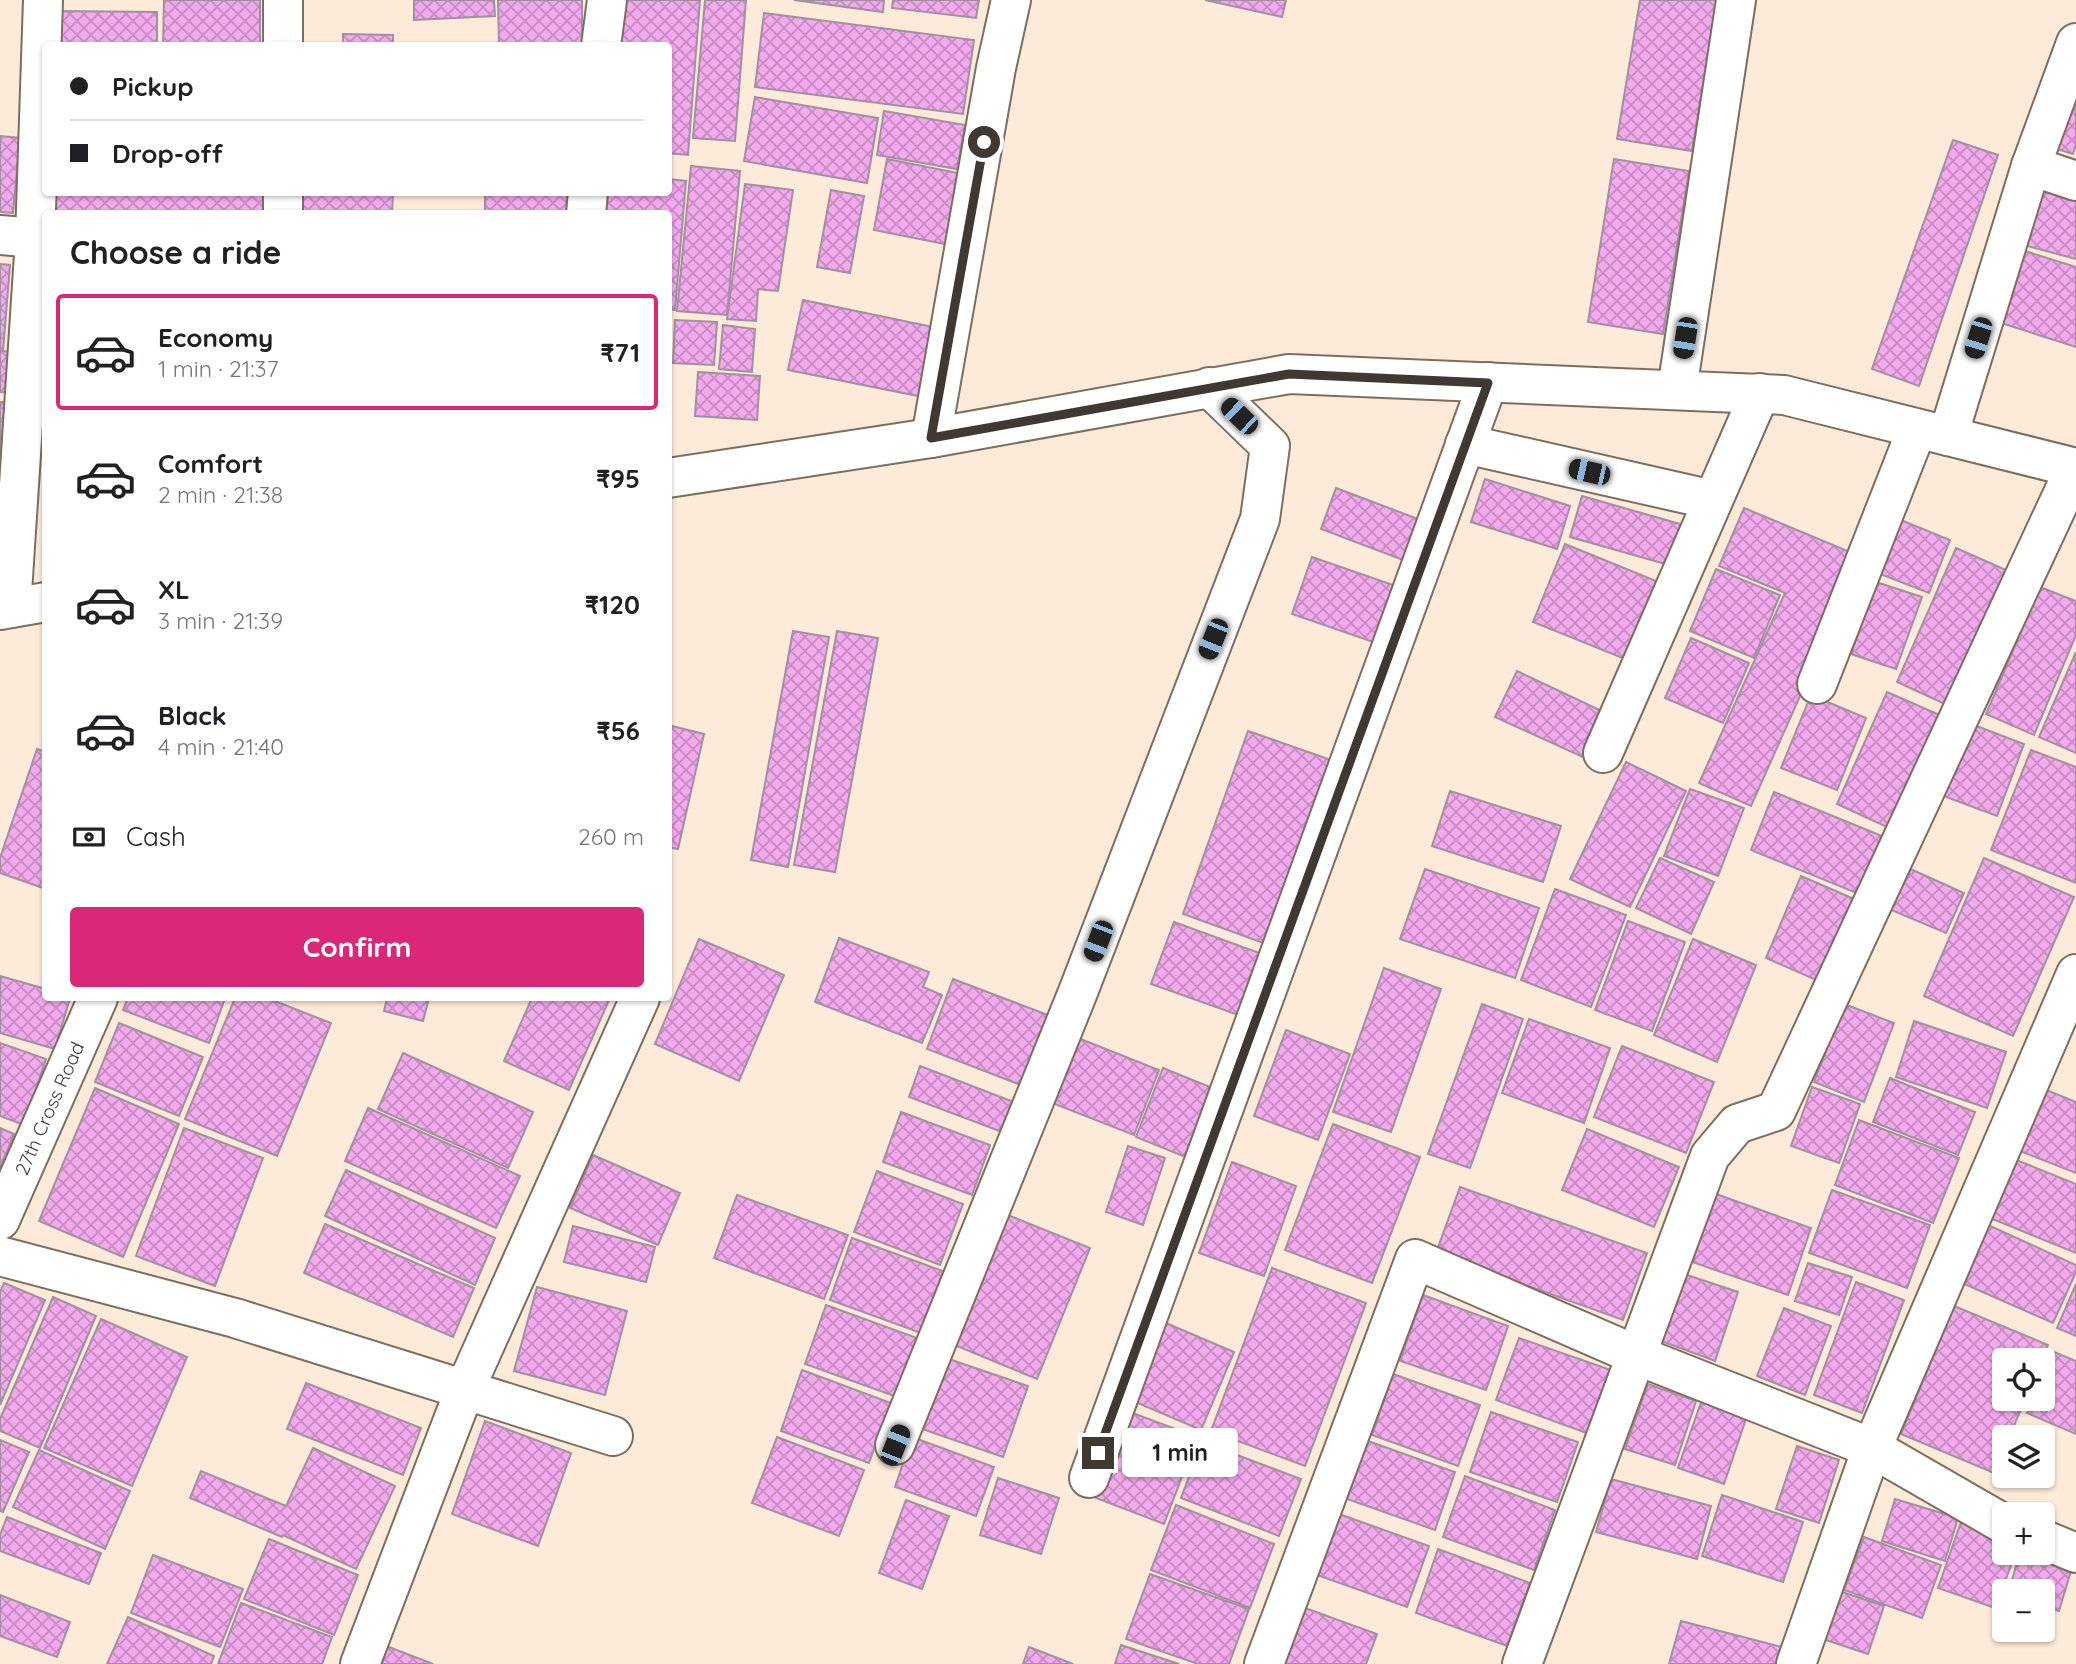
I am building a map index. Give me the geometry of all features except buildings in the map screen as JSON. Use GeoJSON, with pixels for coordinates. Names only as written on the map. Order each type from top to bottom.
{"type":"FeatureCollection","features":[{"type":"Feature","properties":{"kind":"street"},"geometry":{"type":"LineString","coordinates":[[19,606],[27,238],[43,0]]}},
{"type":"Feature","properties":{"kind":"street"},"geometry":{"type":"LineString","coordinates":[[283,0],[283,42]]}},
{"type":"Feature","properties":{"kind":"street"},"geometry":{"type":"LineString","coordinates":[[602,42],[607,0]]}},
{"type":"Feature","properties":{"kind":"street"},"geometry":{"type":"LineString","coordinates":[[931,438],[996,68],[1011,0]]}},
{"type":"Feature","properties":{"kind":"street"},"geometry":{"type":"LineString","coordinates":[[1677,390],[1737,0]]}},
{"type":"Feature","properties":{"kind":"street"},"geometry":{"type":"LineString","coordinates":[[1817,684],[1933,432],[2076,43]]}},
{"type":"Feature","properties":{"kind":"street"},"geometry":{"type":"LineString","coordinates":[[2031,166],[2076,181]]}},
{"type":"Feature","properties":{"kind":"street"},"geometry":{"type":"LineString","coordinates":[[672,477],[931,438],[1289,374],[1784,395],[2076,468],[1776,1111],[1737,1124],[1710,1156],[1522,1664]]}},
{"type":"Feature","properties":{"kind":"street"},"geometry":{"type":"LineString","coordinates":[[1089,1478],[1488,383]]}},
{"type":"Feature","properties":{"kind":"street"},"geometry":{"type":"LineString","coordinates":[[895,1445],[1078,992],[1261,519],[1270,446],[1209,387]]}},
{"type":"Feature","properties":{"kind":"street"},"geometry":{"type":"LineString","coordinates":[[1603,753],[1760,393]]}},
{"type":"Feature","properties":{"kind":"street"},"geometry":{"type":"LineString","coordinates":[[1465,444],[1713,500]]}},
{"type":"Feature","properties":{"kind":"street"},"geometry":{"type":"LineString","coordinates":[[1796,1664],[1872,1448],[2072,995]]}},
{"type":"Feature","properties":{"kind":"street","name":"27th Cross Road"},"geometry":{"type":"LineString","coordinates":[[0,1220],[97,1001]]}},
{"type":"Feature","properties":{"kind":"street"},"geometry":{"type":"LineString","coordinates":[[360,1664],[465,1389],[639,1001]]}},
{"type":"Feature","properties":{"kind":"street"},"geometry":{"type":"LineString","coordinates":[[0,1256],[235,1318],[613,1436]]}},
{"type":"Feature","properties":{"kind":"street"},"geometry":{"type":"LineString","coordinates":[[1264,1664],[1415,1259],[1636,1355],[1872,1448],[1992,1517]]}},
{"type":"Feature","properties":{"kind":"street"},"geometry":{"type":"LineString","coordinates":[[2055,1544],[2076,1553]]}},
{"type":"Feature","properties":{"kind":"route"},"geometry":{"type":"LineString","coordinates":[[984,142],[931,438],[1289,374],[1488,383],[1098,1453]]}}]}
